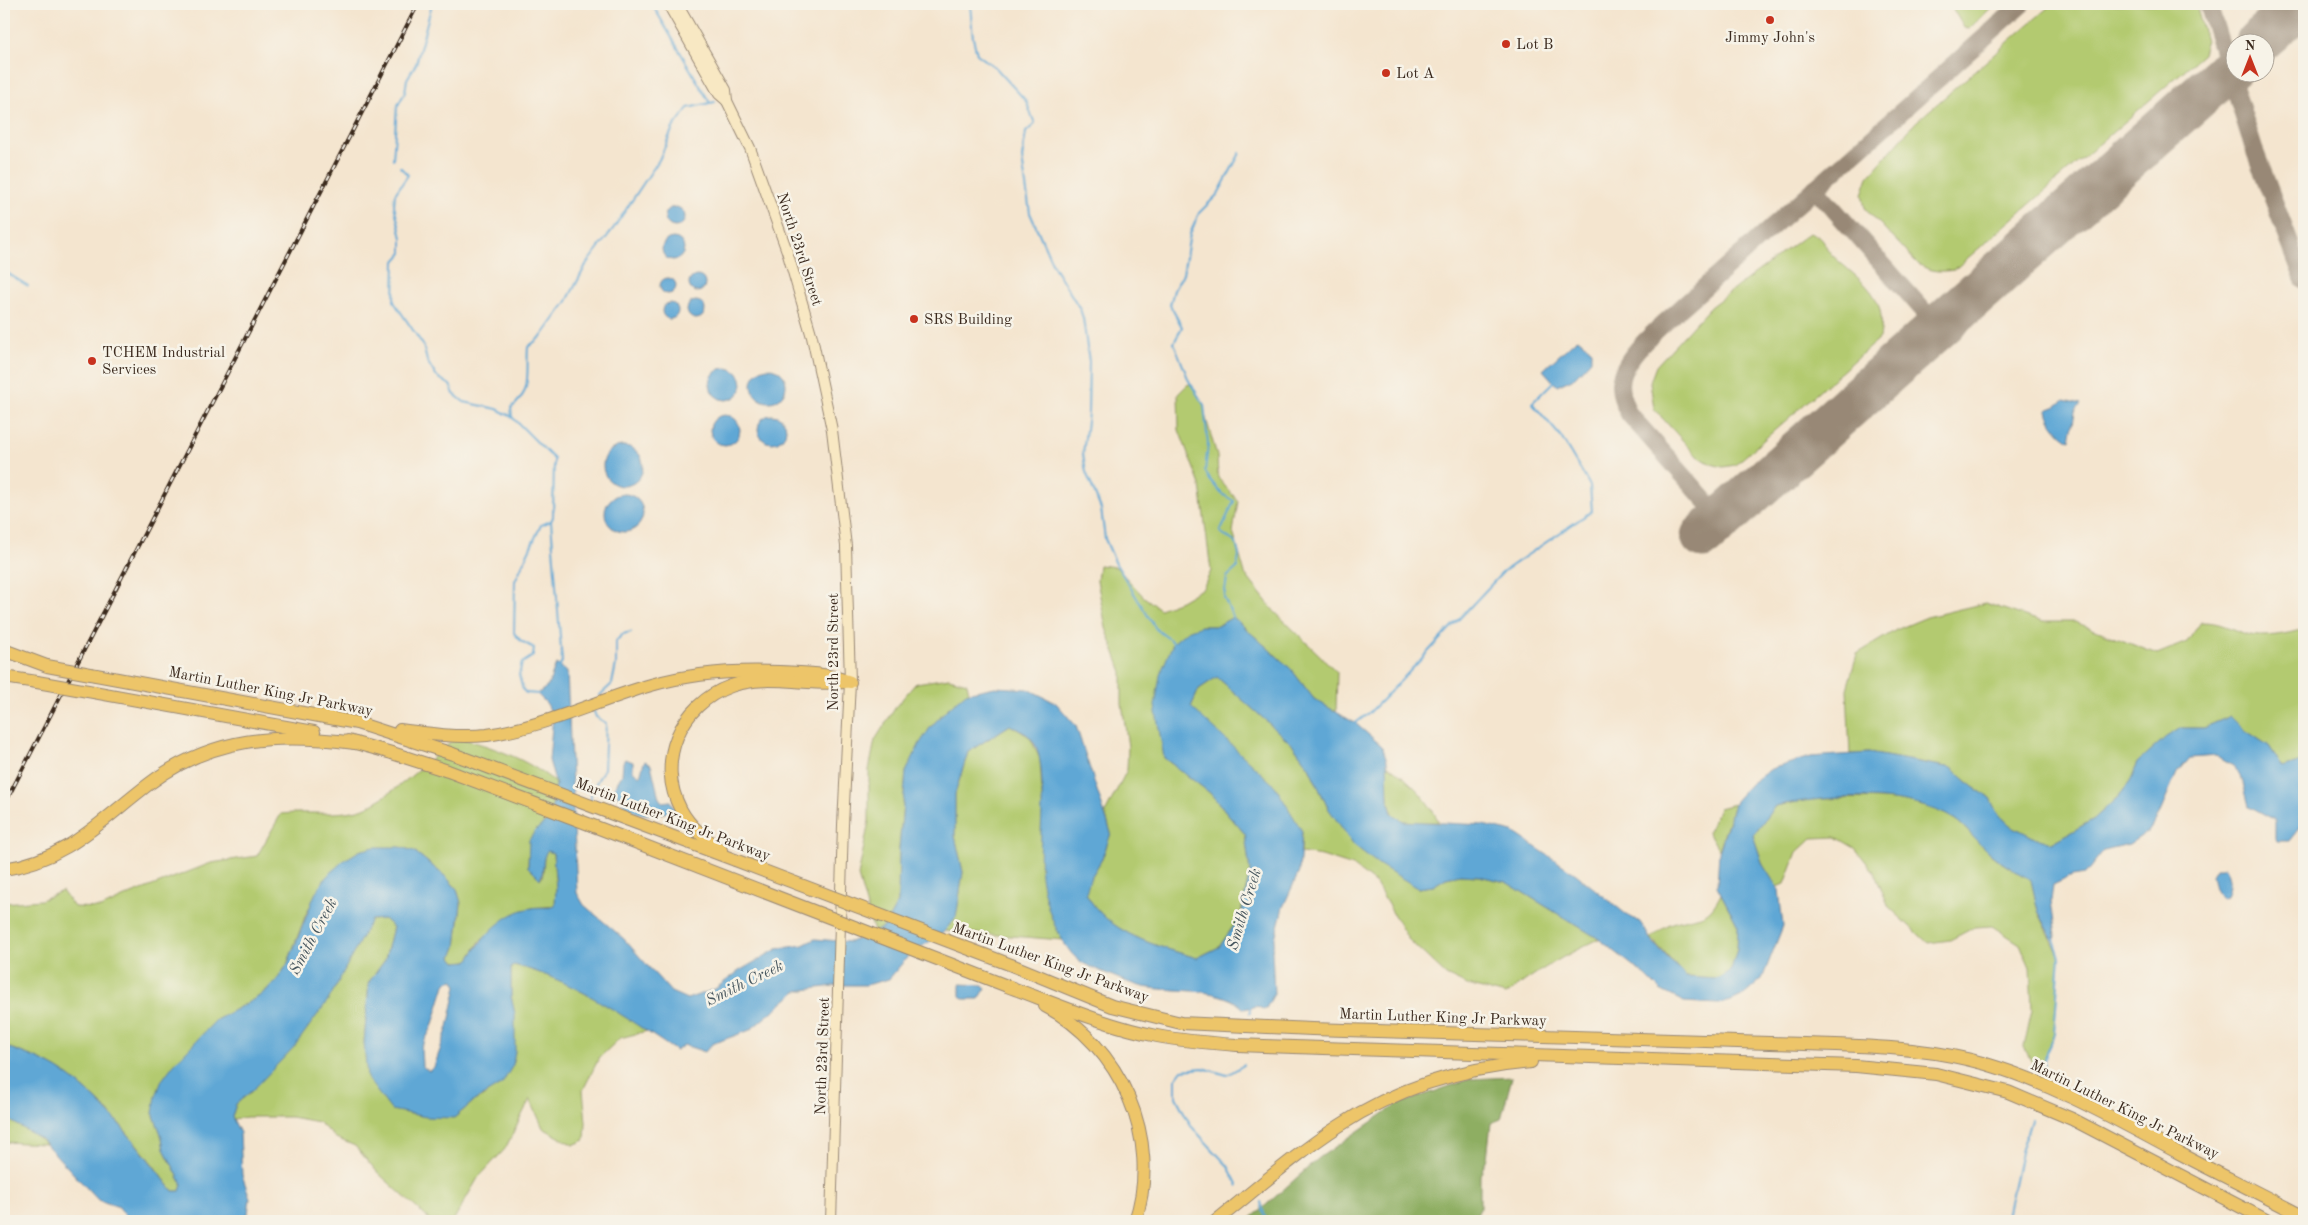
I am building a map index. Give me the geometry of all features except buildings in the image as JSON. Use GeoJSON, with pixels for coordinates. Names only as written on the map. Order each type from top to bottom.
{"type":"FeatureCollection","features":[{"type":"Feature","properties":{"kind":"highway"},"geometry":{"type":"LineString","coordinates":[[4,650],[47,666]]}},
{"type":"Feature","properties":{"kind":"highway","name":"Martin Luther King Jr Parkway"},"geometry":{"type":"LineString","coordinates":[[4,659],[357,722],[399,732],[1014,966],[1112,1006],[1180,1023],[1303,1029],[1836,1045],[1902,1048],[1946,1055],[2004,1070],[2050,1088],[2121,1122],[2304,1217]]}},
{"type":"Feature","properties":{"kind":"highway"},"geometry":{"type":"LineString","coordinates":[[399,732],[447,736],[488,734],[530,725],[668,680],[726,672],[828,674],[850,682]]}},
{"type":"Feature","properties":{"kind":"highway"},"geometry":{"type":"LineString","coordinates":[[4,677],[267,723],[392,753],[448,771],[578,820],[1007,986],[1125,1028],[1157,1036],[1193,1041],[1874,1067],[1908,1070],[1961,1079],[2008,1092],[2064,1116],[2268,1221]]}},
{"type":"Feature","properties":{"kind":"highway"},"geometry":{"type":"LineString","coordinates":[[735,860],[691,825],[681,811],[675,796],[671,778],[672,753],[679,731],[686,718],[705,698],[732,685],[770,681],[829,684],[850,682]]}},
{"type":"Feature","properties":{"kind":"highway"},"geometry":{"type":"LineString","coordinates":[[4,870],[22,867],[47,859],[68,847],[150,783],[178,765],[202,754],[251,740],[276,738],[320,739],[355,743]]}},
{"type":"Feature","properties":{"kind":"highway"},"geometry":{"type":"LineString","coordinates":[[1007,986],[1055,1011],[1085,1034],[1110,1063],[1122,1081],[1131,1101],[1137,1122],[1143,1158],[1141,1194],[1134,1221]]}},
{"type":"Feature","properties":{"kind":"highway"},"geometry":{"type":"LineString","coordinates":[[1216,1221],[1340,1124],[1393,1097],[1436,1080],[1485,1068],[1581,1057]]}},
{"type":"Feature","properties":{"kind":"main road","name":"North 23rd Street"},"geometry":{"type":"LineString","coordinates":[[668,4],[719,94],[727,101]]}},
{"type":"Feature","properties":{"kind":"main road","name":"North 23rd Street"},"geometry":{"type":"LineString","coordinates":[[677,4],[726,90],[727,101],[750,148],[787,250],[821,372],[833,439],[846,546],[850,682],[831,1221]]}},
{"type":"Feature","properties":{"kind":"green space"},"geometry":{"type":"Polygon","coordinates":[[[1950,4],[1995,4],[1969,29],[1964,28],[1950,4]]]}},
{"type":"Feature","properties":{"kind":"green space"},"geometry":{"type":"Polygon","coordinates":[[[2052,4],[2196,4],[2206,42],[2203,54],[1954,270],[1936,271],[1927,269],[1918,264],[1865,208],[1862,194],[1868,177],[1916,122],[2052,4]]]}},
{"type":"Feature","properties":{"kind":"green space"},"geometry":{"type":"Polygon","coordinates":[[[1809,233],[1822,239],[1833,256],[1863,282],[1870,291],[1880,310],[1880,338],[1735,465],[1723,467],[1711,464],[1696,455],[1654,409],[1650,382],[1656,366],[1710,307],[1809,233]]]}},
{"type":"Feature","properties":{"kind":"green space"},"geometry":{"type":"Polygon","coordinates":[[[1191,384],[1204,405],[1205,415],[1217,456],[1218,478],[1238,501],[1233,532],[1245,574],[1274,611],[1337,672],[1336,712],[1314,699],[1291,669],[1233,617],[1217,626],[1201,626],[1162,735],[1164,758],[1210,793],[1245,834],[1250,871],[1240,916],[1219,947],[1197,958],[1150,943],[1120,928],[1095,907],[1086,893],[1090,879],[1102,859],[1111,833],[1105,813],[1127,770],[1128,747],[1122,703],[1122,672],[1106,628],[1097,580],[1099,565],[1116,567],[1144,597],[1160,609],[1181,601],[1203,588],[1211,571],[1200,485],[1179,430],[1178,394],[1187,385],[1191,384]]]}},
{"type":"Feature","properties":{"kind":"green space"},"geometry":{"type":"Polygon","coordinates":[[[1985,603],[2043,622],[2075,622],[2157,654],[2187,642],[2201,622],[2219,624],[2246,634],[2260,636],[2283,634],[2304,629],[2304,761],[2283,768],[2269,746],[2245,730],[2231,716],[2203,728],[2181,728],[2138,762],[2130,782],[2119,796],[2094,819],[2052,843],[2033,837],[2010,825],[1997,813],[1990,798],[1973,787],[1952,768],[1869,753],[1850,754],[1847,689],[1857,654],[1896,630],[1927,617],[1985,603]]]}},
{"type":"Feature","properties":{"kind":"green space"},"geometry":{"type":"Polygon","coordinates":[[[1217,677],[1293,745],[1309,767],[1328,808],[1400,876],[1418,888],[1433,886],[1446,878],[1460,875],[1479,876],[1506,882],[1599,939],[1551,964],[1506,995],[1467,985],[1446,975],[1408,939],[1376,884],[1353,866],[1322,856],[1301,853],[1302,831],[1191,707],[1199,689],[1217,677]]]}},
{"type":"Feature","properties":{"kind":"green space"},"geometry":{"type":"Polygon","coordinates":[[[949,678],[967,683],[969,692],[946,710],[930,728],[906,772],[899,849],[898,902],[884,927],[874,932],[858,876],[869,821],[869,770],[875,740],[897,705],[916,683],[949,678]]]}},
{"type":"Feature","properties":{"kind":"green space"},"geometry":{"type":"Polygon","coordinates":[[[1010,725],[1030,737],[1040,759],[1043,814],[1054,921],[1063,940],[944,931],[956,917],[963,872],[955,836],[955,794],[968,752],[1010,725]]]}},
{"type":"Feature","properties":{"kind":"green space"},"geometry":{"type":"Polygon","coordinates":[[[456,737],[509,754],[533,767],[556,783],[550,819],[534,835],[530,845],[528,867],[541,879],[545,854],[547,851],[553,853],[556,888],[555,906],[532,908],[480,941],[468,961],[456,962],[452,957],[456,947],[461,904],[457,889],[446,877],[414,851],[400,847],[326,877],[306,914],[287,965],[275,983],[258,997],[216,1020],[153,1113],[161,1134],[164,1149],[182,1184],[180,1191],[173,1191],[123,1128],[80,1085],[50,1065],[4,1046],[4,903],[41,900],[62,891],[74,907],[101,908],[211,863],[257,856],[281,814],[339,813],[358,810],[368,806],[381,799],[409,778],[456,737]]]}},
{"type":"Feature","properties":{"kind":"green space"},"geometry":{"type":"Polygon","coordinates":[[[1387,765],[1417,790],[1439,822],[1408,822],[1397,818],[1388,797],[1387,765]]]}},
{"type":"Feature","properties":{"kind":"green space"},"geometry":{"type":"Polygon","coordinates":[[[1813,799],[1885,799],[1903,801],[1938,811],[1958,822],[1995,858],[2031,879],[2038,911],[2060,957],[2054,1034],[2046,1052],[2044,1066],[2031,1061],[2024,1047],[2032,1010],[2030,967],[2020,944],[1992,926],[1975,927],[1950,940],[1928,943],[1889,907],[1874,872],[1855,848],[1836,837],[1812,838],[1797,852],[1785,884],[1776,887],[1763,865],[1753,835],[1775,806],[1813,799]]]}},
{"type":"Feature","properties":{"kind":"green space"},"geometry":{"type":"Polygon","coordinates":[[[1734,804],[1719,850],[1708,832],[1719,808],[1734,804]]]}},
{"type":"Feature","properties":{"kind":"green space"},"geometry":{"type":"Polygon","coordinates":[[[1721,894],[1738,926],[1737,949],[1731,970],[1717,979],[1686,977],[1651,938],[1670,924],[1707,913],[1721,894]]]}},
{"type":"Feature","properties":{"kind":"green space"},"geometry":{"type":"Polygon","coordinates":[[[384,919],[393,927],[385,960],[369,982],[364,1043],[454,1118],[474,1101],[486,1095],[515,1014],[511,996],[511,967],[514,965],[550,976],[567,984],[647,1031],[620,1038],[599,1058],[583,1090],[586,1122],[585,1140],[573,1145],[543,1128],[530,1099],[505,1149],[478,1178],[453,1221],[431,1221],[378,1173],[355,1146],[336,1138],[318,1122],[291,1117],[247,1117],[233,1119],[232,1117],[236,1104],[254,1089],[371,920],[384,919]]]}},
{"type":"Feature","properties":{"kind":"green space"},"geometry":{"type":"Polygon","coordinates":[[[1512,1077],[1501,1119],[1491,1123],[1487,1158],[1480,1175],[1480,1208],[1473,1221],[1248,1221],[1319,1158],[1396,1105],[1470,1079],[1512,1077]]]}},
{"type":"Feature","properties":{"kind":"green space"},"geometry":{"type":"Polygon","coordinates":[[[4,1117],[41,1139],[45,1144],[4,1142],[4,1117]]]}},
{"type":"Feature","properties":{"kind":"water"},"geometry":{"type":"Polygon","coordinates":[[[675,207],[682,210],[685,217],[682,224],[675,227],[668,224],[665,217],[668,210],[675,207]]]}},
{"type":"Feature","properties":{"kind":"water"},"geometry":{"type":"Polygon","coordinates":[[[673,238],[683,245],[684,249],[677,259],[673,260],[663,253],[662,249],[669,239],[673,238]]]}},
{"type":"Feature","properties":{"kind":"water"},"geometry":{"type":"Polygon","coordinates":[[[694,276],[700,276],[705,281],[703,290],[694,292],[689,287],[689,281],[694,276]]]}},
{"type":"Feature","properties":{"kind":"water"},"geometry":{"type":"Polygon","coordinates":[[[668,278],[674,280],[676,286],[674,292],[668,294],[662,292],[660,286],[662,280],[668,278]]]}},
{"type":"Feature","properties":{"kind":"water"},"geometry":{"type":"Polygon","coordinates":[[[696,301],[702,304],[705,310],[702,316],[696,319],[690,316],[687,310],[690,304],[696,301]]]}},
{"type":"Feature","properties":{"kind":"water"},"geometry":{"type":"Polygon","coordinates":[[[667,303],[673,303],[678,308],[676,317],[667,319],[662,314],[662,308],[667,303]]]}},
{"type":"Feature","properties":{"kind":"water"},"geometry":{"type":"Polygon","coordinates":[[[1578,338],[1591,349],[1591,360],[1574,378],[1557,386],[1543,370],[1578,338]]]}},
{"type":"Feature","properties":{"kind":"water"},"geometry":{"type":"Polygon","coordinates":[[[726,368],[732,369],[737,373],[741,378],[741,390],[737,395],[732,399],[726,400],[720,399],[715,395],[711,390],[710,384],[711,378],[715,373],[720,369],[726,368]]]}},
{"type":"Feature","properties":{"kind":"water"},"geometry":{"type":"Polygon","coordinates":[[[769,368],[781,373],[786,385],[781,397],[769,402],[757,397],[752,385],[757,373],[769,368]]]}},
{"type":"Feature","properties":{"kind":"water"},"geometry":{"type":"Polygon","coordinates":[[[2064,400],[2081,404],[2075,412],[2070,440],[2056,428],[2047,410],[2057,406],[2064,400]]]}},
{"type":"Feature","properties":{"kind":"water"},"geometry":{"type":"Polygon","coordinates":[[[725,415],[731,416],[739,424],[739,436],[731,444],[725,445],[719,444],[711,436],[710,430],[711,424],[719,416],[725,415]]]}},
{"type":"Feature","properties":{"kind":"water"},"geometry":{"type":"Polygon","coordinates":[[[772,415],[782,419],[786,429],[782,439],[772,443],[762,439],[758,429],[762,419],[772,415]]]}},
{"type":"Feature","properties":{"kind":"water"},"geometry":{"type":"Polygon","coordinates":[[[627,446],[634,449],[640,455],[643,466],[642,474],[634,483],[627,486],[619,486],[612,483],[604,474],[603,462],[606,455],[615,447],[627,446]]]}},
{"type":"Feature","properties":{"kind":"water"},"geometry":{"type":"Polygon","coordinates":[[[624,494],[638,499],[643,513],[638,527],[624,532],[610,527],[605,513],[610,499],[624,494]]]}},
{"type":"Feature","properties":{"kind":"water","name":"Smith Creek"},"geometry":{"type":"Polygon","coordinates":[[[1233,617],[1291,669],[1314,699],[1355,723],[1382,746],[1387,761],[1388,800],[1392,813],[1403,821],[1483,825],[1513,832],[1576,874],[1627,915],[1640,922],[1652,941],[1686,977],[1717,979],[1731,970],[1737,949],[1738,926],[1717,886],[1719,852],[1735,801],[1750,784],[1771,769],[1810,757],[1869,753],[1952,768],[1973,787],[1990,798],[1997,813],[2010,825],[2033,837],[2052,843],[2094,819],[2119,796],[2130,782],[2138,762],[2166,737],[2181,728],[2203,728],[2231,716],[2245,730],[2269,746],[2283,768],[2304,761],[2304,822],[2289,841],[2277,841],[2275,839],[2275,820],[2249,806],[2241,775],[2233,766],[2216,756],[2190,758],[2177,773],[2159,815],[2149,831],[2129,844],[2104,850],[2085,874],[2072,876],[2053,885],[2051,901],[2056,936],[2054,941],[2038,911],[2031,880],[1995,857],[1954,819],[1935,810],[1913,804],[1866,798],[1818,799],[1775,806],[1753,835],[1763,865],[1779,890],[1783,926],[1762,979],[1744,995],[1731,1001],[1718,1004],[1684,1002],[1660,990],[1646,976],[1599,939],[1506,882],[1479,876],[1460,875],[1446,878],[1433,886],[1418,888],[1378,864],[1354,845],[1328,808],[1309,767],[1293,745],[1217,677],[1199,689],[1191,707],[1275,786],[1302,831],[1299,872],[1283,907],[1272,950],[1274,994],[1265,1010],[1256,1006],[1244,1009],[1225,997],[1213,994],[1150,988],[1126,982],[1089,966],[1072,954],[1055,927],[1042,883],[1040,850],[1042,785],[1041,765],[1037,749],[1030,737],[1010,725],[968,752],[955,794],[955,836],[963,872],[956,917],[943,933],[910,954],[889,979],[866,985],[840,985],[797,991],[750,1030],[712,1044],[705,1052],[684,1045],[676,1051],[618,1013],[578,990],[557,980],[514,965],[511,967],[511,996],[515,1014],[515,1051],[513,1065],[502,1084],[474,1101],[454,1118],[426,1117],[391,1110],[367,1078],[364,1043],[369,982],[385,960],[393,927],[384,919],[371,920],[329,999],[294,1047],[254,1089],[236,1104],[232,1117],[240,1133],[242,1175],[250,1198],[247,1221],[129,1221],[119,1207],[98,1200],[41,1139],[4,1117],[4,1046],[50,1065],[80,1085],[123,1128],[173,1191],[180,1191],[182,1184],[164,1149],[161,1134],[153,1113],[156,1096],[162,1080],[173,1065],[216,1020],[258,997],[275,983],[287,965],[315,894],[326,877],[343,861],[359,851],[375,847],[400,847],[414,851],[446,877],[457,889],[461,903],[456,947],[452,957],[456,962],[468,961],[487,935],[503,920],[521,910],[555,906],[556,888],[553,853],[547,851],[545,854],[540,879],[528,867],[529,840],[535,831],[550,818],[556,785],[549,760],[553,716],[547,704],[537,694],[548,686],[556,664],[567,672],[577,893],[584,905],[624,939],[671,992],[687,999],[715,989],[739,971],[777,949],[803,945],[815,939],[850,942],[884,927],[898,902],[899,849],[906,772],[920,743],[946,710],[966,693],[995,687],[1028,689],[1056,703],[1076,726],[1111,833],[1102,859],[1090,879],[1086,893],[1095,907],[1107,919],[1134,936],[1166,949],[1197,958],[1219,947],[1241,916],[1250,871],[1245,834],[1210,793],[1164,758],[1155,706],[1160,675],[1173,643],[1187,631],[1201,626],[1217,626],[1233,617]],[[454,980],[447,982],[445,985],[432,1027],[421,1048],[422,1066],[429,1071],[434,1067],[448,1027],[457,986],[454,980]]]}},
{"type":"Feature","properties":{"kind":"water"},"geometry":{"type":"Polygon","coordinates":[[[625,759],[633,762],[633,771],[640,776],[645,761],[651,765],[659,798],[662,802],[670,801],[675,809],[665,813],[641,814],[630,810],[626,806],[614,788],[622,775],[625,759]]]}},
{"type":"Feature","properties":{"kind":"water"},"geometry":{"type":"Polygon","coordinates":[[[2216,868],[2224,868],[2229,878],[2226,897],[2221,899],[2215,889],[2212,875],[2216,868]]]}},
{"type":"Feature","properties":{"kind":"water"},"geometry":{"type":"Polygon","coordinates":[[[960,984],[983,985],[986,988],[979,999],[963,999],[960,996],[960,984]]]}},
{"type":"Feature","properties":{"kind":"waterway"},"geometry":{"type":"LineString","coordinates":[[393,159],[397,107],[405,92],[407,79],[416,64],[432,4]]}},
{"type":"Feature","properties":{"kind":"waterway"},"geometry":{"type":"LineString","coordinates":[[652,4],[710,103]]}},
{"type":"Feature","properties":{"kind":"waterway"},"geometry":{"type":"LineString","coordinates":[[970,4],[973,38],[977,54],[996,68],[1026,101],[1035,124],[1026,132],[1022,158],[1030,213],[1053,265],[1080,309],[1083,318],[1089,362],[1088,413],[1083,454],[1086,472],[1101,509],[1105,539],[1116,564],[1156,629],[1174,643]]}},
{"type":"Feature","properties":{"kind":"waterway"},"geometry":{"type":"LineString","coordinates":[[512,417],[511,408],[518,402],[526,388],[528,347],[542,336],[566,303],[587,263],[613,229],[659,160],[673,128],[688,108],[715,102]]}},
{"type":"Feature","properties":{"kind":"waterway"},"geometry":{"type":"LineString","coordinates":[[1233,617],[1224,598],[1227,577],[1237,568],[1239,555],[1236,543],[1220,532],[1234,501],[1222,494],[1205,471],[1208,444],[1204,405],[1189,381],[1174,343],[1182,327],[1170,305],[1174,290],[1183,274],[1190,234],[1199,213],[1218,194],[1240,153]]}},
{"type":"Feature","properties":{"kind":"waterway"},"geometry":{"type":"LineString","coordinates":[[400,167],[408,175],[395,194],[394,205],[402,238],[402,253],[395,261],[394,302],[423,345],[427,361],[436,376],[450,385],[454,394],[464,402],[497,409],[512,417],[554,459],[553,517],[551,521],[562,662],[559,667]]}},
{"type":"Feature","properties":{"kind":"waterway"},"geometry":{"type":"LineString","coordinates":[[4,271],[28,286]]}},
{"type":"Feature","properties":{"kind":"waterway"},"geometry":{"type":"LineString","coordinates":[[1353,725],[1370,712],[1394,688],[1504,571],[1592,511],[1590,486],[1561,437],[1532,403],[1555,380]]}},
{"type":"Feature","properties":{"kind":"waterway"},"geometry":{"type":"LineString","coordinates":[[538,694],[526,693],[523,690],[519,675],[522,663],[533,656],[534,648],[521,641],[514,633],[515,581],[541,525],[551,521]]}},
{"type":"Feature","properties":{"kind":"waterway"},"geometry":{"type":"LineString","coordinates":[[599,696],[612,684],[616,664],[616,641],[623,634],[631,632]]}},
{"type":"Feature","properties":{"kind":"waterway"},"geometry":{"type":"LineString","coordinates":[[591,800],[591,792],[604,769],[606,723],[596,717],[593,709]]}},
{"type":"Feature","properties":{"kind":"waterway"},"geometry":{"type":"LineString","coordinates":[[2044,1070],[2046,1052],[2054,1034],[2060,957],[2054,939]]}},
{"type":"Feature","properties":{"kind":"waterway"},"geometry":{"type":"LineString","coordinates":[[1250,1007],[1250,1013]]}},
{"type":"Feature","properties":{"kind":"waterway"},"geometry":{"type":"LineString","coordinates":[[1238,1186],[1228,1166],[1191,1126],[1176,1097],[1176,1078],[1182,1070],[1203,1068],[1227,1075],[1244,1065]]}},
{"type":"Feature","properties":{"kind":"waterway"},"geometry":{"type":"LineString","coordinates":[[2006,1221],[2021,1152],[2031,1120]]}},
{"type":"Feature","properties":{"kind":"waterway"},"geometry":{"type":"LineString","coordinates":[[1261,1202],[1266,1221]]}},
{"type":"Feature","properties":{"kind":"taxiway"},"geometry":{"type":"LineString","coordinates":[[1722,519],[1629,414],[1621,392],[1622,373],[1635,352],[1644,342],[2022,4]]}},
{"type":"Feature","properties":{"kind":"taxiway"},"geometry":{"type":"LineString","coordinates":[[2208,4],[2254,149],[2304,280]]}},
{"type":"Feature","properties":{"kind":"taxiway"},"geometry":{"type":"LineString","coordinates":[[1815,188],[1938,327]]}},
{"type":"Feature","properties":{"kind":"runway"},"geometry":{"type":"LineString","coordinates":[[2270,32],[2302,4]]}},
{"type":"Feature","properties":{"kind":"runway"},"geometry":{"type":"LineString","coordinates":[[1703,536],[2226,72]]}},
{"type":"Feature","properties":{"kind":"railway"},"geometry":{"type":"LineString","coordinates":[[4,805],[418,4]]}},
{"type":"Feature","properties":{"kind":"place","name":"Jimmy John's"},"geometry":{"type":"Point","coordinates":[1770,20]}},
{"type":"Feature","properties":{"kind":"place","name":"Lot B"},"geometry":{"type":"Point","coordinates":[1506,44]}},
{"type":"Feature","properties":{"kind":"place","name":"Lot A"},"geometry":{"type":"Point","coordinates":[1386,73]}},
{"type":"Feature","properties":{"kind":"place","name":"SRS Building"},"geometry":{"type":"Point","coordinates":[914,319]}},
{"type":"Feature","properties":{"kind":"place","name":"TCHEM Industrial Services"},"geometry":{"type":"Point","coordinates":[92,361]}}]}
